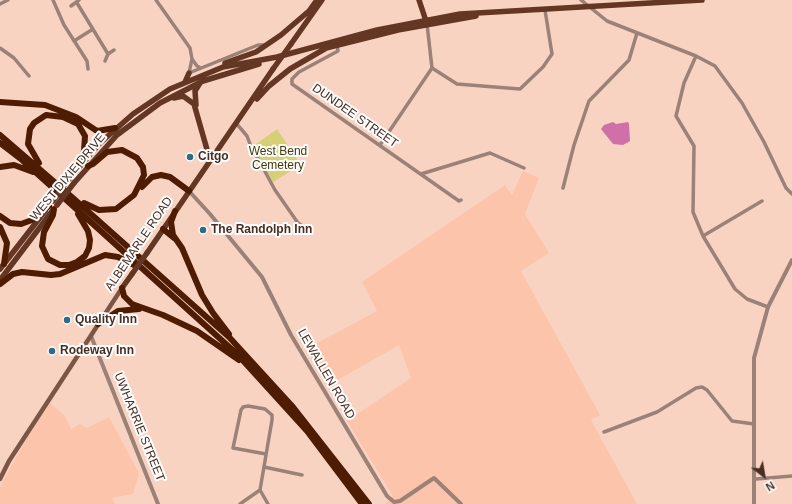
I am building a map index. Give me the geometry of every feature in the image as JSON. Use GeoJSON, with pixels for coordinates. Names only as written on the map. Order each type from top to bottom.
{"type":"FeatureCollection","features":[{"type":"Feature","properties":{"kind":"highway"},"geometry":{"type":"LineString","coordinates":[[0,102],[45,105],[70,114],[97,131],[115,128]]}},
{"type":"Feature","properties":{"kind":"highway"},"geometry":{"type":"LineString","coordinates":[[44,171],[30,150],[28,136],[34,123],[46,115],[67,118],[78,124],[82,130],[86,143],[76,171]]}},
{"type":"Feature","properties":{"kind":"highway"},"geometry":{"type":"LineString","coordinates":[[0,135],[44,171],[70,199],[154,278],[217,334],[256,373],[307,431],[362,504]]}},
{"type":"Feature","properties":{"kind":"highway"},"geometry":{"type":"LineString","coordinates":[[0,143],[70,199],[180,293],[252,361]]}},
{"type":"Feature","properties":{"kind":"highway"},"geometry":{"type":"LineString","coordinates":[[88,166],[110,150],[122,150],[132,154],[141,163],[145,172],[134,195]]}},
{"type":"Feature","properties":{"kind":"highway"},"geometry":{"type":"LineString","coordinates":[[0,167],[14,166],[37,174]]}},
{"type":"Feature","properties":{"kind":"highway"},"geometry":{"type":"LineString","coordinates":[[70,199],[95,209],[108,211],[119,208],[150,178],[160,175],[170,177],[189,191]]}},
{"type":"Feature","properties":{"kind":"highway"},"geometry":{"type":"LineString","coordinates":[[53,205],[53,215],[44,232],[42,249],[48,258],[63,266],[71,264],[85,256],[89,248],[90,240],[85,223],[70,206],[70,199]]}},
{"type":"Feature","properties":{"kind":"highway"},"geometry":{"type":"LineString","coordinates":[[0,216],[10,223],[21,224],[32,220],[53,205]]}},
{"type":"Feature","properties":{"kind":"highway"},"geometry":{"type":"LineString","coordinates":[[175,211],[171,229],[202,295],[213,313],[252,361],[316,434],[369,504]]}},
{"type":"Feature","properties":{"kind":"highway"},"geometry":{"type":"LineString","coordinates":[[0,227],[7,243],[4,264]]}},
{"type":"Feature","properties":{"kind":"highway"},"geometry":{"type":"LineString","coordinates":[[163,229],[177,241]]}},
{"type":"Feature","properties":{"kind":"highway"},"geometry":{"type":"LineString","coordinates":[[0,284],[13,274],[22,272],[60,274],[93,259],[107,255],[124,259],[148,276],[154,278]]}},
{"type":"Feature","properties":{"kind":"highway"},"geometry":{"type":"LineString","coordinates":[[122,288],[127,300],[142,309],[163,315],[197,331],[228,351],[256,373]]}},
{"type":"Feature","properties":{"kind":"highway"},"geometry":{"type":"LineString","coordinates":[[98,324],[118,311],[142,309]]}},
{"type":"Feature","properties":{"kind":"main road"},"geometry":{"type":"LineString","coordinates":[[419,0],[426,22]]}},
{"type":"Feature","properties":{"kind":"main road"},"geometry":{"type":"LineString","coordinates":[[252,64],[377,30],[476,16],[481,14],[702,0]]}},
{"type":"Feature","properties":{"kind":"main road","name":"ALBEMARLE ROAD"},"geometry":{"type":"LineString","coordinates":[[303,26],[313,7],[319,2]]}},
{"type":"Feature","properties":{"kind":"main road","name":"ALBEMARLE ROAD"},"geometry":{"type":"LineString","coordinates":[[0,479],[9,461],[122,288],[319,2]]}},
{"type":"Feature","properties":{"kind":"main road"},"geometry":{"type":"LineString","coordinates":[[197,113],[195,92],[205,70],[250,54],[266,46],[296,23],[313,7]]}},
{"type":"Feature","properties":{"kind":"main road"},"geometry":{"type":"LineString","coordinates":[[252,64],[338,45],[426,22]]}},
{"type":"Feature","properties":{"kind":"main road"},"geometry":{"type":"LineString","coordinates":[[245,110],[279,77],[329,47]]}},
{"type":"Feature","properties":{"kind":"main road","name":"WEST DIXIE DRIVE"},"geometry":{"type":"LineString","coordinates":[[0,269],[72,181],[117,135],[160,103],[202,78],[227,66],[252,64]]}},
{"type":"Feature","properties":{"kind":"main road"},"geometry":{"type":"LineString","coordinates":[[185,82],[189,73]]}},
{"type":"Feature","properties":{"kind":"main road","name":"WEST DIXIE DRIVE"},"geometry":{"type":"LineString","coordinates":[[72,181],[76,171],[115,128],[152,100],[185,82],[202,78]]}},
{"type":"Feature","properties":{"kind":"main road"},"geometry":{"type":"LineString","coordinates":[[160,103],[183,96],[192,102],[197,113],[210,160]]}},
{"type":"Feature","properties":{"kind":"main road","name":"WEST DIXIE DRIVE"},"geometry":{"type":"LineString","coordinates":[[0,280],[53,205]]}},
{"type":"Feature","properties":{"kind":"street"},"geometry":{"type":"LineString","coordinates":[[0,4],[8,0]]}},
{"type":"Feature","properties":{"kind":"street"},"geometry":{"type":"LineString","coordinates":[[53,0],[64,25],[87,61],[88,69]]}},
{"type":"Feature","properties":{"kind":"street"},"geometry":{"type":"LineString","coordinates":[[156,0],[188,43],[192,52],[189,73]]}},
{"type":"Feature","properties":{"kind":"street"},"geometry":{"type":"LineString","coordinates":[[581,0],[607,21],[696,56],[715,66],[731,86],[764,142],[786,188],[792,194]]}},
{"type":"Feature","properties":{"kind":"street"},"geometry":{"type":"LineString","coordinates":[[71,6],[78,1],[108,54]]}},
{"type":"Feature","properties":{"kind":"street"},"geometry":{"type":"LineString","coordinates":[[432,68],[457,84],[520,90],[543,67],[552,54],[545,10]]}},
{"type":"Feature","properties":{"kind":"street"},"geometry":{"type":"LineString","coordinates":[[380,145],[432,68],[426,22]]}},
{"type":"Feature","properties":{"kind":"street"},"geometry":{"type":"LineString","coordinates":[[74,41],[93,29]]}},
{"type":"Feature","properties":{"kind":"street"},"geometry":{"type":"LineString","coordinates":[[563,188],[574,145],[589,101],[629,60],[637,33]]}},
{"type":"Feature","properties":{"kind":"street"},"geometry":{"type":"LineString","coordinates":[[189,73],[258,45],[266,46]]}},
{"type":"Feature","properties":{"kind":"street","name":"DUNDEE STREET"},"geometry":{"type":"LineString","coordinates":[[338,45],[338,50],[299,72],[292,79],[292,84],[459,201],[461,200]]}},
{"type":"Feature","properties":{"kind":"street"},"geometry":{"type":"LineString","coordinates":[[0,48],[14,58],[29,76]]}},
{"type":"Feature","properties":{"kind":"street"},"geometry":{"type":"LineString","coordinates":[[105,61],[108,54],[114,50]]}},
{"type":"Feature","properties":{"kind":"street"},"geometry":{"type":"LineString","coordinates":[[696,56],[684,83],[676,116],[694,146],[693,212],[703,236],[735,289],[747,299],[768,308]]}},
{"type":"Feature","properties":{"kind":"street"},"geometry":{"type":"LineString","coordinates":[[192,59],[197,66],[201,68]]}},
{"type":"Feature","properties":{"kind":"street"},"geometry":{"type":"LineString","coordinates":[[236,123],[247,136],[275,190],[298,222],[305,228]]}},
{"type":"Feature","properties":{"kind":"street"},"geometry":{"type":"LineString","coordinates":[[421,174],[490,153],[524,168]]}},
{"type":"Feature","properties":{"kind":"street","name":"LEWALLEN ROAD"},"geometry":{"type":"LineString","coordinates":[[189,191],[262,276],[291,335],[387,496],[394,502],[400,501],[434,478],[461,504]]}},
{"type":"Feature","properties":{"kind":"street"},"geometry":{"type":"LineString","coordinates":[[703,236],[762,201]]}},
{"type":"Feature","properties":{"kind":"street"},"geometry":{"type":"LineString","coordinates":[[754,504],[756,479],[754,358],[768,308],[792,260]]}},
{"type":"Feature","properties":{"kind":"street","name":"UWHARRIE STREET"},"geometry":{"type":"LineString","coordinates":[[91,336],[158,504]]}},
{"type":"Feature","properties":{"kind":"street"},"geometry":{"type":"LineString","coordinates":[[604,432],[657,412],[696,388],[708,390],[732,421],[754,424]]}},
{"type":"Feature","properties":{"kind":"street"},"geometry":{"type":"LineString","coordinates":[[266,454],[234,448],[241,410],[243,407],[248,406],[265,409],[272,415],[266,454],[264,467],[260,490],[268,504]]}},
{"type":"Feature","properties":{"kind":"street"},"geometry":{"type":"LineString","coordinates":[[264,467],[302,476]]}},
{"type":"Feature","properties":{"kind":"street"},"geometry":{"type":"LineString","coordinates":[[756,479],[792,476]]}},
{"type":"Feature","properties":{"kind":"street"},"geometry":{"type":"LineString","coordinates":[[240,504],[260,490]]}},
{"type":"Feature","properties":{"kind":"shaded area"},"geometry":{"type":"Polygon","coordinates":[[[613,122],[616,124],[628,122],[630,141],[623,145],[613,144],[601,129],[604,125],[613,122]]]}},
{"type":"Feature","properties":{"kind":"shaded area"},"geometry":{"type":"Polygon","coordinates":[[[523,171],[539,178],[525,214],[549,253],[521,271],[600,415],[591,420],[637,504],[385,504],[393,496],[347,421],[411,378],[399,345],[327,386],[306,349],[377,311],[362,282],[505,185],[512,195],[523,171]]]}},
{"type":"Feature","properties":{"kind":"shaded area"},"geometry":{"type":"Polygon","coordinates":[[[50,403],[65,416],[71,429],[80,424],[87,428],[109,417],[139,473],[133,494],[112,498],[115,504],[0,504],[0,487],[27,438],[50,403]]]}},
{"type":"Feature","properties":{"kind":"green space","name":"West Bend Cemetery"},"geometry":{"type":"Polygon","coordinates":[[[277,129],[301,165],[273,182],[252,147],[277,129]]]}},
{"type":"Feature","properties":{"kind":"place","name":"Citgo"},"geometry":{"type":"Point","coordinates":[190,157]}},
{"type":"Feature","properties":{"kind":"place","name":"The Randolph Inn"},"geometry":{"type":"Point","coordinates":[203,230]}},
{"type":"Feature","properties":{"kind":"place","name":"Quality Inn"},"geometry":{"type":"Point","coordinates":[67,320]}},
{"type":"Feature","properties":{"kind":"place","name":"Rodeway Inn"},"geometry":{"type":"Point","coordinates":[52,351]}}]}
